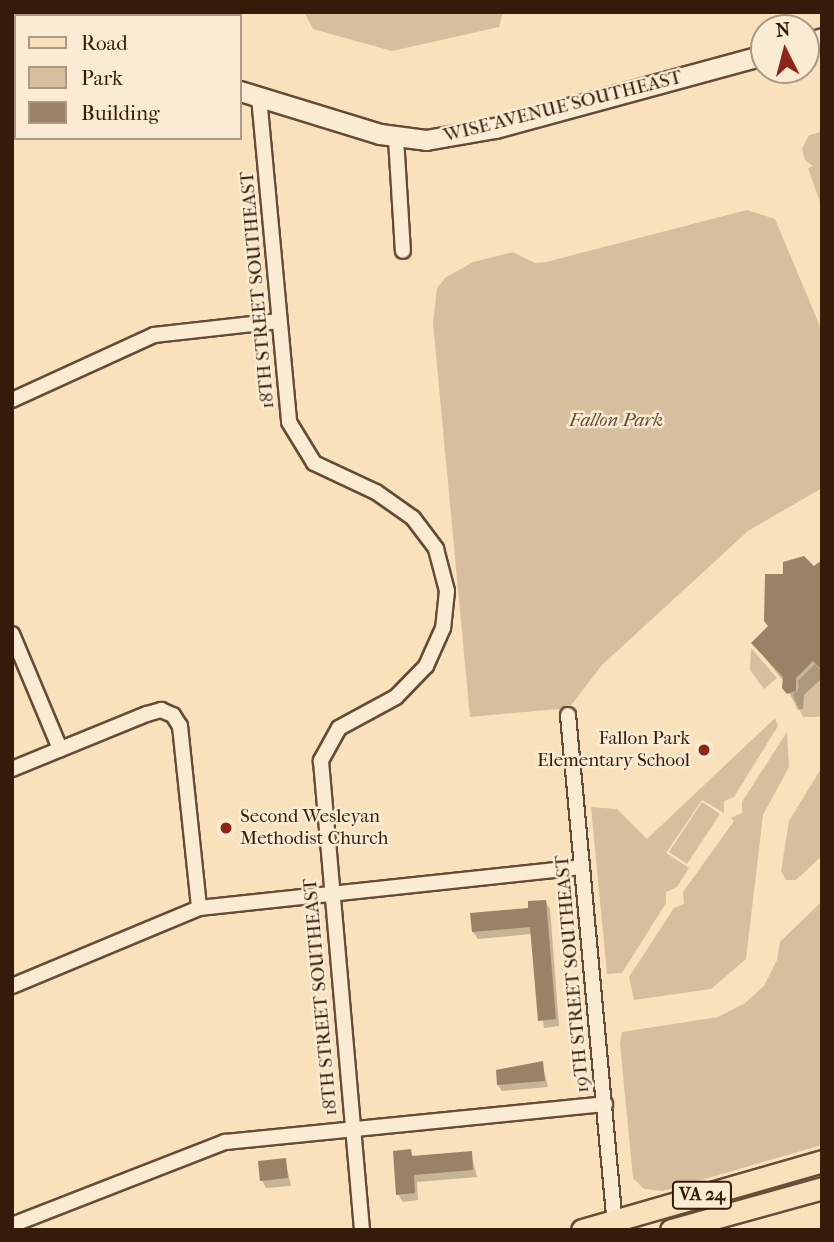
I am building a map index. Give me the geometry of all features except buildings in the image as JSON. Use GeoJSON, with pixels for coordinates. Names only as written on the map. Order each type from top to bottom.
{"type":"FeatureCollection","features":[{"type":"Feature","properties":{"kind":"main road","name":"VA 24"},"geometry":{"type":"LineString","coordinates":[[582,1230],[615,1225],[822,1161]]}},
{"type":"Feature","properties":{"kind":"main road","name":"VA 24"},"geometry":{"type":"LineString","coordinates":[[671,1230],[822,1188]]}},
{"type":"Feature","properties":{"kind":"street","name":"WISE AVENUE SOUTHEAST"},"geometry":{"type":"LineString","coordinates":[[242,92],[396,138],[468,135],[750,59]]}},
{"type":"Feature","properties":{"kind":"street","name":"18TH STREET SOUTHEAST"},"geometry":{"type":"LineString","coordinates":[[259,97],[289,422],[305,453],[329,474],[376,492],[413,518],[436,550],[447,591],[443,628],[419,674],[396,696],[339,728],[325,747],[320,773],[362,1230]]}},
{"type":"Feature","properties":{"kind":"street"},"geometry":{"type":"LineString","coordinates":[[396,138],[403,251]]}},
{"type":"Feature","properties":{"kind":"street"},"geometry":{"type":"LineString","coordinates":[[12,400],[154,335],[279,321]]}},
{"type":"Feature","properties":{"kind":"street"},"geometry":{"type":"LineString","coordinates":[[12,634],[60,749]]}},
{"type":"Feature","properties":{"kind":"street"},"geometry":{"type":"LineString","coordinates":[[12,769],[147,714],[161,710],[173,715],[180,726],[200,908]]}},
{"type":"Feature","properties":{"kind":"street","name":"19TH STREET SOUTHEAST"},"geometry":{"type":"LineString","coordinates":[[568,715],[615,1225]]}},
{"type":"Feature","properties":{"kind":"street"},"geometry":{"type":"LineString","coordinates":[[12,986],[200,908],[582,867]]}},
{"type":"Feature","properties":{"kind":"street"},"geometry":{"type":"LineString","coordinates":[[12,1226],[225,1142],[352,1127],[605,1104]]}},
{"type":"Feature","properties":{"kind":"green space"},"geometry":{"type":"Polygon","coordinates":[[[304,12],[503,12],[499,27],[392,51],[313,29],[304,12]]]}},
{"type":"Feature","properties":{"kind":"green space"},"geometry":{"type":"Polygon","coordinates":[[[822,132],[822,208],[808,168],[813,166],[805,160],[802,149],[809,135],[822,132]]]}},
{"type":"Feature","properties":{"kind":"green space","name":"Fallon Park"},"geometry":{"type":"Polygon","coordinates":[[[747,210],[775,219],[822,331],[822,488],[748,531],[602,665],[569,708],[470,717],[433,323],[437,288],[445,278],[473,262],[513,252],[535,263],[546,262],[747,210]]]}},
{"type":"Feature","properties":{"kind":"green space"},"geometry":{"type":"Polygon","coordinates":[[[751,648],[777,678],[764,689],[750,670],[751,648]]]}},
{"type":"Feature","properties":{"kind":"green space"},"geometry":{"type":"Polygon","coordinates":[[[815,664],[822,672],[822,717],[803,717],[793,695],[799,688],[798,681],[815,664]]]}},
{"type":"Feature","properties":{"kind":"green space"},"geometry":{"type":"Polygon","coordinates":[[[775,718],[778,726],[734,797],[724,801],[724,813],[702,800],[666,853],[689,868],[677,887],[666,892],[666,903],[622,973],[607,974],[591,807],[617,809],[647,839],[775,718]]]}},
{"type":"Feature","properties":{"kind":"green space"},"geometry":{"type":"Polygon","coordinates":[[[787,732],[789,767],[763,815],[746,959],[711,989],[634,1000],[629,977],[674,908],[684,904],[683,892],[734,821],[731,818],[742,813],[742,802],[787,732]]]}},
{"type":"Feature","properties":{"kind":"green space"},"geometry":{"type":"Polygon","coordinates":[[[822,767],[822,856],[796,880],[786,880],[781,871],[789,821],[822,767]]]}},
{"type":"Feature","properties":{"kind":"green space"},"geometry":{"type":"Polygon","coordinates":[[[702,802],[720,814],[687,864],[669,852],[702,802]]]}},
{"type":"Feature","properties":{"kind":"green space"},"geometry":{"type":"Polygon","coordinates":[[[822,901],[822,1145],[663,1191],[644,1189],[633,1178],[620,1044],[622,1032],[718,1017],[745,1003],[764,986],[777,960],[780,942],[822,901]]]}},
{"type":"Feature","properties":{"kind":"place","name":"Fallon Park Elementary School"},"geometry":{"type":"Point","coordinates":[704,750]}},
{"type":"Feature","properties":{"kind":"place","name":"Second Wesleyan Methodist Church"},"geometry":{"type":"Point","coordinates":[226,828]}}]}
